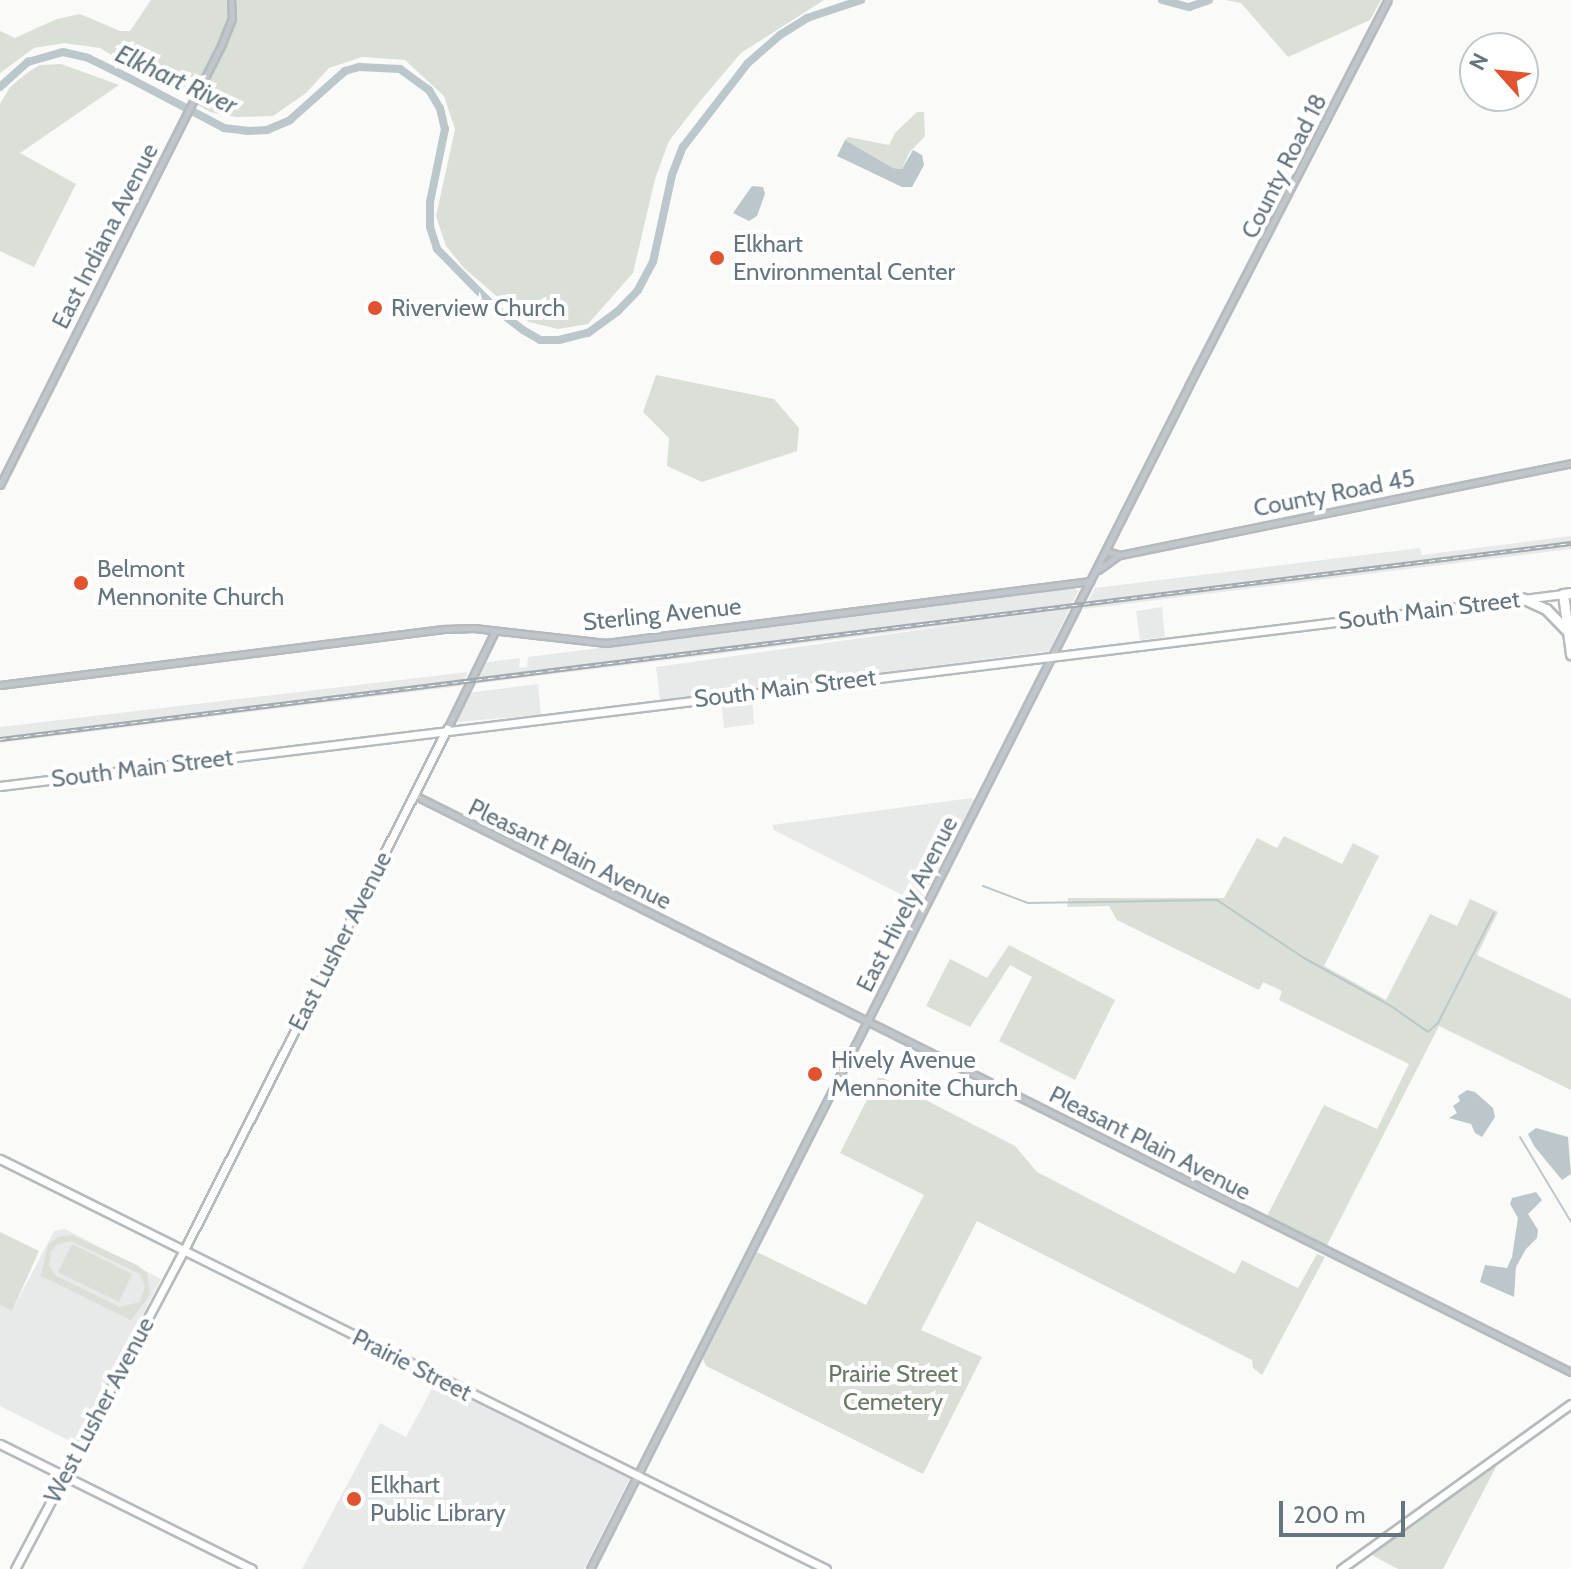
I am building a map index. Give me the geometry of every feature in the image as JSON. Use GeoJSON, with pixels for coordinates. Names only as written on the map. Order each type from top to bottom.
{"type":"FeatureCollection","features":[{"type":"Feature","properties":{"kind":"highway"},"geometry":{"type":"LineString","coordinates":[[1567,594],[1571,654]]}},
{"type":"Feature","properties":{"kind":"highway"},"geometry":{"type":"LineString","coordinates":[[1522,598],[1553,614],[1569,636]]}},
{"type":"Feature","properties":{"kind":"main road","name":"South Main Street"},"geometry":{"type":"LineString","coordinates":[[0,786],[1567,594]]}},
{"type":"Feature","properties":{"kind":"main road","name":"East Lusher Avenue"},"geometry":{"type":"LineString","coordinates":[[184,1250],[447,729]]}},
{"type":"Feature","properties":{"kind":"main road","name":"Prairie Street"},"geometry":{"type":"LineString","coordinates":[[0,1159],[826,1569]]}},
{"type":"Feature","properties":{"kind":"main road","name":"West Lusher Avenue"},"geometry":{"type":"LineString","coordinates":[[15,1569],[184,1250]]}},
{"type":"Feature","properties":{"kind":"main road"},"geometry":{"type":"LineString","coordinates":[[1341,1569],[1571,1404]]}},
{"type":"Feature","properties":{"kind":"main road"},"geometry":{"type":"LineString","coordinates":[[0,1444],[252,1569]]}},
{"type":"Feature","properties":{"kind":"street","name":"East Indiana Avenue"},"geometry":{"type":"LineString","coordinates":[[0,485],[228,30],[231,0]]}},
{"type":"Feature","properties":{"kind":"street","name":"County Road 18"},"geometry":{"type":"LineString","coordinates":[[1209,347],[1388,0]]}},
{"type":"Feature","properties":{"kind":"street","name":"East Hively Avenue"},"geometry":{"type":"LineString","coordinates":[[590,1569],[1209,347]]}},
{"type":"Feature","properties":{"kind":"street","name":"County Road 45"},"geometry":{"type":"LineString","coordinates":[[1106,551],[1120,555],[1571,463]]}},
{"type":"Feature","properties":{"kind":"street"},"geometry":{"type":"LineString","coordinates":[[1094,574],[1120,555]]}},
{"type":"Feature","properties":{"kind":"street","name":"Sterling Avenue"},"geometry":{"type":"LineString","coordinates":[[0,685],[445,629],[606,643],[1090,581]]}},
{"type":"Feature","properties":{"kind":"street","name":"East Lusher Avenue"},"geometry":{"type":"LineString","coordinates":[[447,729],[495,631]]}},
{"type":"Feature","properties":{"kind":"street","name":"Pleasant Plain Avenue"},"geometry":{"type":"LineString","coordinates":[[414,795],[1571,1372]]}},
{"type":"Feature","properties":{"kind":"shaded area"},"geometry":{"type":"Polygon","coordinates":[[[845,140],[893,168],[902,169],[913,150],[922,155],[924,165],[912,187],[902,187],[837,156],[845,140]]]}},
{"type":"Feature","properties":{"kind":"shaded area"},"geometry":{"type":"Polygon","coordinates":[[[752,186],[763,187],[765,194],[757,216],[749,221],[733,213],[752,186]]]}},
{"type":"Feature","properties":{"kind":"shaded area"},"geometry":{"type":"Polygon","coordinates":[[[1571,536],[1571,549],[1084,609],[1095,588],[1420,548],[1422,555],[1571,536]]]}},
{"type":"Feature","properties":{"kind":"shaded area"},"geometry":{"type":"Polygon","coordinates":[[[1074,588],[1078,591],[1049,651],[660,700],[656,667],[976,622],[474,684],[482,663],[520,658],[519,668],[527,667],[528,657],[1074,588]]]}},
{"type":"Feature","properties":{"kind":"shaded area"},"geometry":{"type":"Polygon","coordinates":[[[1162,607],[1165,637],[1140,640],[1136,611],[1162,607]]]}},
{"type":"Feature","properties":{"kind":"shaded area"},"geometry":{"type":"Polygon","coordinates":[[[468,672],[461,686],[0,743],[0,727],[468,672]]]}},
{"type":"Feature","properties":{"kind":"shaded area"},"geometry":{"type":"Polygon","coordinates":[[[538,684],[541,715],[456,722],[467,693],[538,684]]]}},
{"type":"Feature","properties":{"kind":"shaded area"},"geometry":{"type":"Polygon","coordinates":[[[752,697],[754,724],[724,728],[721,701],[752,697]]]}},
{"type":"Feature","properties":{"kind":"shaded area"},"geometry":{"type":"Polygon","coordinates":[[[974,800],[920,904],[774,830],[772,825],[974,800]]]}},
{"type":"Feature","properties":{"kind":"shaded area"},"geometry":{"type":"Polygon","coordinates":[[[1467,1090],[1475,1092],[1493,1108],[1495,1117],[1482,1137],[1475,1133],[1471,1124],[1449,1118],[1457,1113],[1453,1106],[1460,1101],[1458,1096],[1467,1090]]]}},
{"type":"Feature","properties":{"kind":"shaded area"},"geometry":{"type":"Polygon","coordinates":[[[1536,1128],[1568,1137],[1571,1174],[1562,1180],[1528,1134],[1536,1128]]]}},
{"type":"Feature","properties":{"kind":"shaded area"},"geometry":{"type":"Polygon","coordinates":[[[1536,1192],[1542,1200],[1528,1214],[1538,1230],[1537,1238],[1526,1249],[1516,1267],[1514,1297],[1480,1282],[1485,1265],[1507,1268],[1512,1257],[1518,1218],[1510,1204],[1512,1198],[1536,1192]]]}},
{"type":"Feature","properties":{"kind":"shaded area"},"geometry":{"type":"Polygon","coordinates":[[[65,1229],[161,1279],[76,1444],[0,1406],[0,1305],[12,1311],[54,1231],[65,1229]]]}},
{"type":"Feature","properties":{"kind":"shaded area"},"geometry":{"type":"Polygon","coordinates":[[[436,1381],[630,1478],[584,1569],[302,1569],[380,1423],[406,1437],[436,1381]]]}},
{"type":"Feature","properties":{"kind":"green space"},"geometry":{"type":"Polygon","coordinates":[[[151,0],[824,0],[741,53],[701,100],[669,141],[655,179],[633,273],[588,324],[558,329],[529,322],[464,268],[446,246],[436,216],[455,129],[444,96],[405,60],[362,57],[329,68],[306,93],[273,116],[236,117],[210,112],[100,48],[64,43],[34,48],[0,73],[0,31],[15,38],[57,19],[80,14],[120,31],[130,31],[151,0]]]}},
{"type":"Feature","properties":{"kind":"green space"},"geometry":{"type":"Polygon","coordinates":[[[1225,0],[1381,0],[1370,20],[1288,57],[1241,3],[1225,0]]]}},
{"type":"Feature","properties":{"kind":"green space"},"geometry":{"type":"Polygon","coordinates":[[[61,64],[119,85],[20,153],[76,184],[34,267],[0,251],[0,104],[10,87],[27,73],[40,65],[61,64]]]}},
{"type":"Feature","properties":{"kind":"green space"},"geometry":{"type":"Polygon","coordinates":[[[917,112],[924,112],[925,136],[909,153],[902,169],[893,168],[845,140],[848,137],[889,145],[895,133],[917,112]]]}},
{"type":"Feature","properties":{"kind":"green space"},"geometry":{"type":"Polygon","coordinates":[[[656,375],[774,399],[799,428],[797,451],[702,482],[667,466],[669,438],[643,412],[656,375]]]}},
{"type":"Feature","properties":{"kind":"green space"},"geometry":{"type":"Polygon","coordinates":[[[1284,836],[1342,864],[1353,843],[1379,856],[1324,966],[1386,1000],[1430,914],[1457,926],[1470,899],[1498,912],[1477,955],[1571,999],[1571,1090],[1439,1026],[1326,1247],[1266,1218],[1324,1105],[1377,1129],[1409,1064],[1279,1000],[1282,991],[1263,982],[1259,990],[1117,920],[1109,906],[1067,907],[1068,898],[1224,898],[1257,838],[1277,848],[1284,836]]]}},
{"type":"Feature","properties":{"kind":"green space"},"geometry":{"type":"Polygon","coordinates":[[[1009,945],[1115,1000],[1075,1080],[999,1041],[1032,977],[1010,965],[970,1027],[926,1006],[950,959],[987,978],[1009,945]]]}},
{"type":"Feature","properties":{"kind":"green space","name":"Prairie Street Cemetery"},"geometry":{"type":"Polygon","coordinates":[[[879,1076],[1015,1146],[1037,1172],[1235,1274],[1242,1260],[1298,1288],[1317,1254],[1325,1257],[1262,1375],[1253,1368],[1252,1360],[977,1221],[921,1330],[982,1357],[923,1474],[706,1366],[703,1359],[757,1252],[866,1305],[924,1195],[840,1153],[879,1076]]]}},
{"type":"Feature","properties":{"kind":"green space"},"geometry":{"type":"Polygon","coordinates":[[[0,1232],[39,1251],[12,1311],[0,1305],[0,1232]]]}},
{"type":"Feature","properties":{"kind":"green space"},"geometry":{"type":"Polygon","coordinates":[[[72,1235],[137,1265],[147,1273],[150,1295],[131,1320],[41,1276],[48,1245],[58,1237],[72,1235]],[[71,1241],[58,1244],[51,1251],[49,1265],[56,1276],[120,1307],[140,1302],[145,1286],[140,1274],[71,1241]]]}},
{"type":"Feature","properties":{"kind":"green space"},"geometry":{"type":"Polygon","coordinates":[[[72,1244],[132,1274],[119,1302],[58,1272],[72,1244]]]}},
{"type":"Feature","properties":{"kind":"green space"},"geometry":{"type":"Polygon","coordinates":[[[1499,1461],[1443,1569],[1398,1569],[1368,1553],[1499,1461]]]}},
{"type":"Feature","properties":{"kind":"waterway","name":"Elkhart River"},"geometry":{"type":"LineString","coordinates":[[0,87],[28,62],[63,52],[88,58],[224,128],[247,131],[267,130],[290,120],[345,71],[359,67],[400,69],[429,90],[440,108],[445,129],[430,202],[430,227],[437,249],[496,309],[523,330],[540,340],[559,340],[588,333],[617,312],[638,290],[653,262],[672,175],[683,147],[748,63],[780,35],[807,18],[861,0]]}},
{"type":"Feature","properties":{"kind":"waterway","name":"Elkhart River"},"geometry":{"type":"LineString","coordinates":[[1162,0],[1189,7],[1209,0]]}},
{"type":"Feature","properties":{"kind":"waterway"},"geometry":{"type":"LineString","coordinates":[[983,886],[1028,903],[1217,900],[1304,958],[1391,1006],[1428,1032],[1438,1023],[1494,913]]}},
{"type":"Feature","properties":{"kind":"waterway"},"geometry":{"type":"LineString","coordinates":[[1520,1137],[1571,1222]]}},
{"type":"Feature","properties":{"kind":"railway"},"geometry":{"type":"LineString","coordinates":[[0,739],[1571,543]]}},
{"type":"Feature","properties":{"kind":"place","name":"Elkhart Environmental Center"},"geometry":{"type":"Point","coordinates":[717,258]}},
{"type":"Feature","properties":{"kind":"place","name":"Riverview Church"},"geometry":{"type":"Point","coordinates":[375,308]}},
{"type":"Feature","properties":{"kind":"place","name":"Belmont Mennonite Church"},"geometry":{"type":"Point","coordinates":[81,583]}},
{"type":"Feature","properties":{"kind":"place","name":"Hively Avenue Mennonite Church"},"geometry":{"type":"Point","coordinates":[815,1074]}},
{"type":"Feature","properties":{"kind":"place","name":"Elkhart Public Library"},"geometry":{"type":"Point","coordinates":[354,1499]}}]}
